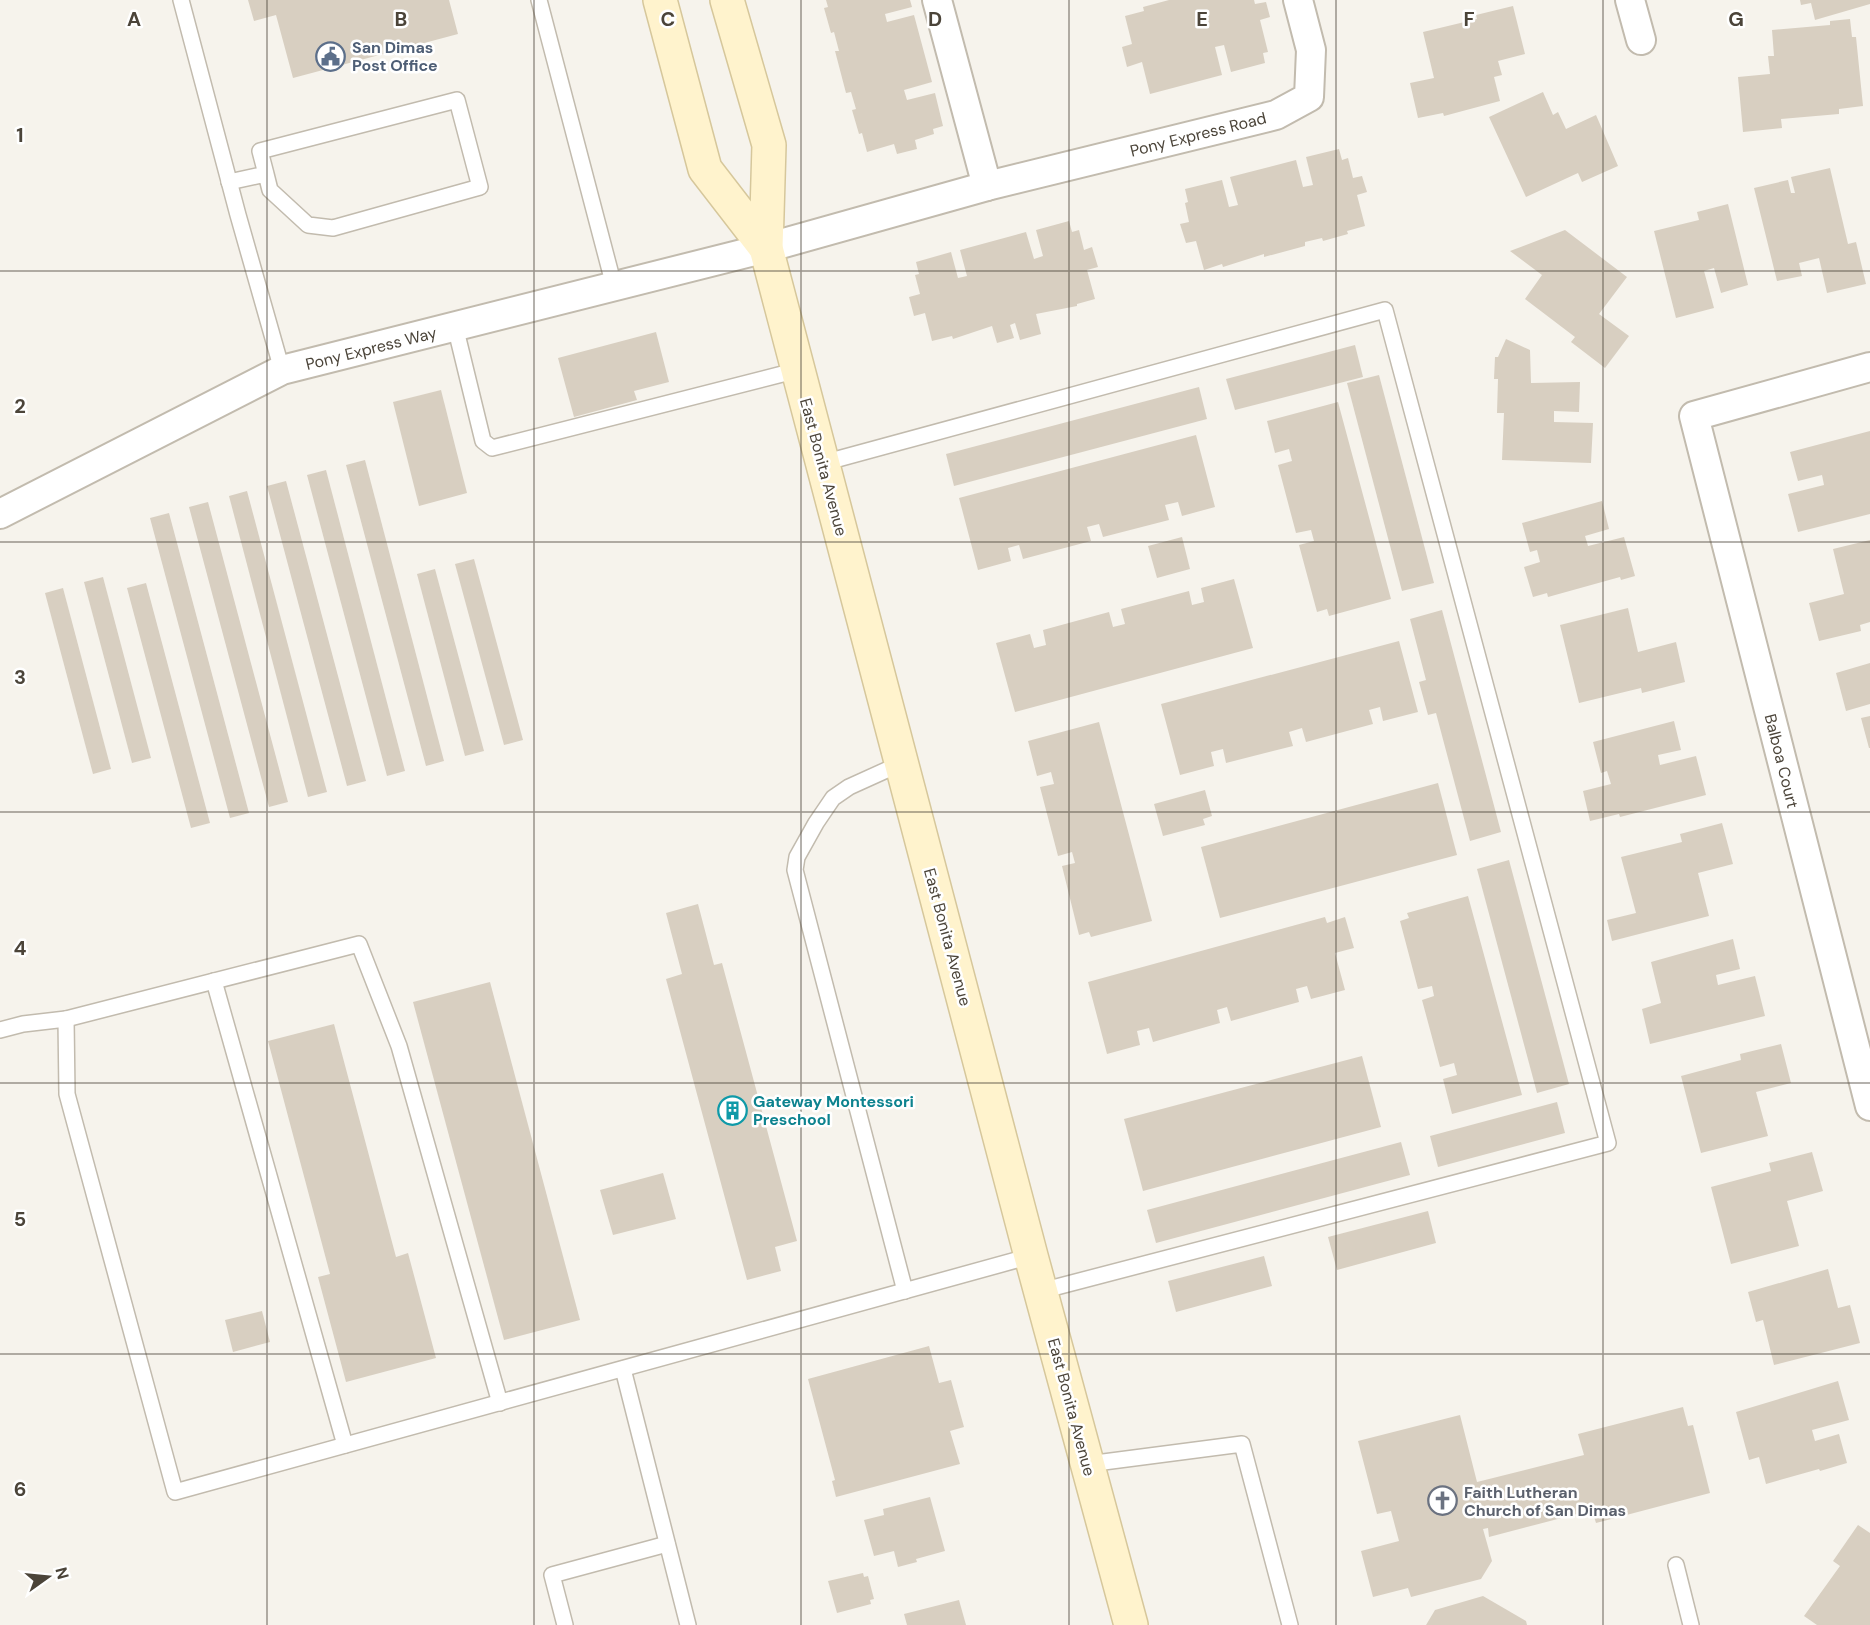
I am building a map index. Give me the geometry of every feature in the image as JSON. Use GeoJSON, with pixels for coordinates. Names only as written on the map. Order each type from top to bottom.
{"type":"FeatureCollection","features":[{"type":"Feature","properties":{"kind":"main road","name":"East Bonita Avenue"},"geometry":{"type":"LineString","coordinates":[[660,0],[705,168],[766,248]]}},
{"type":"Feature","properties":{"kind":"main road","name":"East Bonita Avenue"},"geometry":{"type":"LineString","coordinates":[[728,0],[769,145],[766,248],[1031,1256],[1131,1625]]}},
{"type":"Feature","properties":{"kind":"street"},"geometry":{"type":"LineString","coordinates":[[937,0],[987,186]]}},
{"type":"Feature","properties":{"kind":"street","name":"Pony Express Road"},"geometry":{"type":"LineString","coordinates":[[766,248],[987,186],[1275,115],[1308,97],[1311,50],[1298,0]]}},
{"type":"Feature","properties":{"kind":"street"},"geometry":{"type":"LineString","coordinates":[[1630,0],[1641,40]]}},
{"type":"Feature","properties":{"kind":"street","name":"Pony Express Way"},"geometry":{"type":"LineString","coordinates":[[0,514],[282,370],[766,248]]}},
{"type":"Feature","properties":{"kind":"street","name":"Balboa Court"},"geometry":{"type":"LineString","coordinates":[[1870,367],[1694,416],[1870,1106]]}},
{"type":"Feature","properties":{"kind":"lane"},"geometry":{"type":"LineString","coordinates":[[181,0],[282,370]]}},
{"type":"Feature","properties":{"kind":"lane"},"geometry":{"type":"LineString","coordinates":[[538,0],[614,286]]}},
{"type":"Feature","properties":{"kind":"lane"},"geometry":{"type":"LineString","coordinates":[[457,100],[480,187],[333,228],[308,225],[270,190],[266,174],[260,151],[457,100]]}},
{"type":"Feature","properties":{"kind":"lane"},"geometry":{"type":"LineString","coordinates":[[230,182],[266,174]]}},
{"type":"Feature","properties":{"kind":"lane"},"geometry":{"type":"LineString","coordinates":[[823,463],[1384,310],[1608,1143],[1041,1291]]}},
{"type":"Feature","properties":{"kind":"lane"},"geometry":{"type":"LineString","coordinates":[[455,326],[483,441],[492,448],[798,370]]}},
{"type":"Feature","properties":{"kind":"lane"},"geometry":{"type":"LineString","coordinates":[[902,763],[849,787],[833,798],[796,857],[795,870],[905,1291]]}},
{"type":"Feature","properties":{"kind":"lane"},"geometry":{"type":"LineString","coordinates":[[0,1030],[23,1024],[66,1019],[360,944],[399,1046],[500,1403]]}},
{"type":"Feature","properties":{"kind":"lane"},"geometry":{"type":"LineString","coordinates":[[214,981],[345,1445]]}},
{"type":"Feature","properties":{"kind":"lane"},"geometry":{"type":"LineString","coordinates":[[66,1019],[67,1094],[175,1492],[1031,1256]]}},
{"type":"Feature","properties":{"kind":"lane"},"geometry":{"type":"LineString","coordinates":[[623,1369],[688,1625]]}},
{"type":"Feature","properties":{"kind":"lane"},"geometry":{"type":"LineString","coordinates":[[1088,1464],[1242,1444],[1290,1625]]}},
{"type":"Feature","properties":{"kind":"lane"},"geometry":{"type":"LineString","coordinates":[[565,1625],[552,1575],[667,1544]]}},
{"type":"Feature","properties":{"kind":"lane"},"geometry":{"type":"LineString","coordinates":[[1676,1565],[1691,1625]]}},
{"type":"Feature","properties":{"kind":"building","name":"San Dimas Post Office"},"geometry":{"type":"Polygon","coordinates":[[[248,0],[449,0],[458,34],[293,78],[276,15],[254,21],[248,0]]]}},
{"type":"Feature","properties":{"kind":"building"},"geometry":{"type":"Polygon","coordinates":[[[826,0],[910,0],[912,7],[885,14],[887,22],[914,15],[932,82],[904,90],[907,100],[935,93],[943,126],[933,129],[934,134],[915,140],[917,149],[897,154],[894,144],[867,152],[852,110],[856,109],[851,92],[846,93],[835,51],[839,51],[824,8],[828,7],[826,0]]]}},
{"type":"Feature","properties":{"kind":"building"},"geometry":{"type":"Polygon","coordinates":[[[1169,0],[1254,0],[1255,4],[1266,2],[1270,17],[1260,20],[1268,52],[1263,53],[1265,63],[1231,72],[1224,45],[1215,47],[1222,75],[1150,94],[1142,62],[1127,67],[1122,47],[1132,44],[1125,16],[1144,11],[1143,7],[1169,0]]]}},
{"type":"Feature","properties":{"kind":"building"},"geometry":{"type":"Polygon","coordinates":[[[1800,0],[1870,0],[1870,4],[1815,20],[1811,3],[1801,5],[1800,0]]]}},
{"type":"Feature","properties":{"kind":"building"},"geometry":{"type":"Polygon","coordinates":[[[1513,6],[1525,54],[1498,61],[1502,75],[1494,77],[1500,101],[1444,116],[1443,113],[1418,118],[1410,83],[1434,78],[1423,32],[1477,19],[1476,15],[1513,6]]]}},
{"type":"Feature","properties":{"kind":"building"},"geometry":{"type":"Polygon","coordinates":[[[1850,19],[1852,37],[1856,37],[1863,106],[1839,109],[1839,114],[1781,119],[1782,128],[1743,132],[1738,77],[1770,74],[1768,56],[1774,56],[1772,30],[1830,25],[1830,21],[1850,19]]]}},
{"type":"Feature","properties":{"kind":"building"},"geometry":{"type":"Polygon","coordinates":[[[1543,92],[1553,115],[1558,112],[1566,129],[1596,115],[1618,166],[1582,182],[1578,173],[1526,197],[1489,117],[1543,92]]]}},
{"type":"Feature","properties":{"kind":"building"},"geometry":{"type":"Polygon","coordinates":[[[1339,149],[1342,160],[1348,158],[1353,178],[1362,176],[1367,192],[1357,195],[1365,226],[1347,231],[1348,234],[1323,241],[1322,238],[1305,242],[1305,246],[1204,270],[1196,241],[1186,243],[1180,224],[1189,222],[1185,189],[1222,180],[1229,207],[1238,205],[1230,177],[1296,160],[1303,187],[1313,185],[1306,157],[1339,149]]]}},
{"type":"Feature","properties":{"kind":"building"},"geometry":{"type":"Polygon","coordinates":[[[1830,168],[1848,244],[1856,242],[1866,284],[1827,293],[1819,258],[1799,263],[1802,276],[1777,281],[1754,188],[1788,180],[1791,193],[1795,193],[1791,177],[1830,168]]]}},
{"type":"Feature","properties":{"kind":"building"},"geometry":{"type":"Polygon","coordinates":[[[1728,204],[1748,285],[1721,293],[1714,268],[1704,271],[1714,308],[1676,318],[1654,231],[1699,220],[1697,212],[1728,204]]]}},
{"type":"Feature","properties":{"kind":"building"},"geometry":{"type":"Polygon","coordinates":[[[1069,221],[1072,232],[1079,230],[1084,250],[1092,247],[1098,267],[1087,270],[1095,299],[1077,304],[1077,306],[1036,314],[1041,334],[1020,340],[1015,323],[1010,325],[1014,338],[997,343],[992,326],[953,339],[952,336],[932,341],[925,313],[914,316],[909,297],[920,294],[915,275],[919,274],[916,262],[951,252],[958,278],[967,276],[960,250],[1026,232],[1034,259],[1043,256],[1036,230],[1069,221]]]}},
{"type":"Feature","properties":{"kind":"building"},"geometry":{"type":"Polygon","coordinates":[[[1565,230],[1627,277],[1599,314],[1629,336],[1605,368],[1571,342],[1575,337],[1525,299],[1542,275],[1510,251],[1565,230]]]}},
{"type":"Feature","properties":{"kind":"building"},"geometry":{"type":"Polygon","coordinates":[[[656,332],[669,382],[634,391],[637,400],[574,417],[558,358],[656,332]]]}},
{"type":"Feature","properties":{"kind":"building"},"geometry":{"type":"Polygon","coordinates":[[[1506,339],[1530,350],[1531,383],[1580,382],[1579,412],[1554,411],[1554,422],[1593,423],[1591,463],[1502,460],[1504,413],[1497,413],[1498,379],[1494,379],[1495,357],[1498,357],[1506,339]]]}},
{"type":"Feature","properties":{"kind":"building"},"geometry":{"type":"Polygon","coordinates":[[[1355,345],[1363,377],[1235,410],[1226,379],[1355,345]]]}},
{"type":"Feature","properties":{"kind":"building"},"geometry":{"type":"Polygon","coordinates":[[[1379,375],[1434,583],[1402,591],[1347,383],[1379,375]]]}},
{"type":"Feature","properties":{"kind":"building"},"geometry":{"type":"Polygon","coordinates":[[[1199,387],[1207,419],[954,486],[946,454],[1199,387]]]}},
{"type":"Feature","properties":{"kind":"building"},"geometry":{"type":"Polygon","coordinates":[[[441,390],[467,493],[419,506],[393,402],[441,390]]]}},
{"type":"Feature","properties":{"kind":"building"},"geometry":{"type":"Polygon","coordinates":[[[1338,402],[1391,599],[1329,616],[1327,609],[1317,612],[1299,545],[1314,541],[1311,530],[1296,533],[1278,465],[1292,461],[1289,449],[1275,453],[1267,421],[1338,402]]]}},
{"type":"Feature","properties":{"kind":"building"},"geometry":{"type":"Polygon","coordinates":[[[1870,431],[1870,514],[1798,532],[1788,494],[1824,485],[1822,475],[1798,481],[1790,452],[1870,431]]]}},
{"type":"Feature","properties":{"kind":"building"},"geometry":{"type":"Polygon","coordinates":[[[1196,435],[1215,507],[1182,516],[1178,502],[1165,505],[1169,520],[1103,537],[1099,524],[1087,527],[1091,541],[1023,559],[1019,545],[1008,548],[1011,561],[978,570],[959,498],[1196,435]]]}},
{"type":"Feature","properties":{"kind":"building"},"geometry":{"type":"Polygon","coordinates":[[[365,460],[444,761],[426,766],[346,465],[365,460]]]}},
{"type":"Feature","properties":{"kind":"building"},"geometry":{"type":"Polygon","coordinates":[[[326,470],[405,771],[387,776],[307,475],[326,470]]]}},
{"type":"Feature","properties":{"kind":"building"},"geometry":{"type":"Polygon","coordinates":[[[286,481],[366,781],[347,786],[267,486],[286,481]]]}},
{"type":"Feature","properties":{"kind":"building"},"geometry":{"type":"Polygon","coordinates":[[[247,491],[327,792],[308,797],[229,496],[247,491]]]}},
{"type":"Feature","properties":{"kind":"building"},"geometry":{"type":"Polygon","coordinates":[[[1602,501],[1609,529],[1585,536],[1588,546],[1624,537],[1635,576],[1621,580],[1620,577],[1548,597],[1547,593],[1533,597],[1524,567],[1540,562],[1537,550],[1530,552],[1522,523],[1602,501]]]}},
{"type":"Feature","properties":{"kind":"building"},"geometry":{"type":"Polygon","coordinates":[[[208,502],[288,802],[269,807],[189,507],[208,502]]]}},
{"type":"Feature","properties":{"kind":"building"},"geometry":{"type":"Polygon","coordinates":[[[169,513],[249,813],[230,818],[150,518],[169,513]]]}},
{"type":"Feature","properties":{"kind":"building"},"geometry":{"type":"Polygon","coordinates":[[[1182,537],[1190,569],[1157,578],[1148,546],[1182,537]]]}},
{"type":"Feature","properties":{"kind":"building"},"geometry":{"type":"Polygon","coordinates":[[[1870,540],[1870,622],[1860,625],[1861,631],[1819,641],[1809,603],[1844,594],[1833,549],[1870,540]]]}},
{"type":"Feature","properties":{"kind":"building"},"geometry":{"type":"Polygon","coordinates":[[[474,559],[523,740],[504,745],[455,564],[474,559]]]}},
{"type":"Feature","properties":{"kind":"building"},"geometry":{"type":"Polygon","coordinates":[[[435,569],[484,751],[465,756],[417,574],[435,569]]]}},
{"type":"Feature","properties":{"kind":"building"},"geometry":{"type":"Polygon","coordinates":[[[103,577],[151,758],[132,763],[84,582],[103,577]]]}},
{"type":"Feature","properties":{"kind":"building"},"geometry":{"type":"Polygon","coordinates":[[[1234,579],[1253,648],[1015,712],[996,643],[1030,634],[1034,648],[1046,645],[1043,630],[1109,612],[1113,627],[1125,624],[1121,609],[1189,591],[1192,605],[1204,602],[1201,588],[1234,579]]]}},
{"type":"Feature","properties":{"kind":"building"},"geometry":{"type":"Polygon","coordinates":[[[146,583],[210,823],[191,828],[127,588],[146,583]]]}},
{"type":"Feature","properties":{"kind":"building"},"geometry":{"type":"Polygon","coordinates":[[[63,588],[111,769],[93,774],[45,593],[63,588]]]}},
{"type":"Feature","properties":{"kind":"building"},"geometry":{"type":"Polygon","coordinates":[[[1628,608],[1638,652],[1676,642],[1685,682],[1642,693],[1641,688],[1579,703],[1560,625],[1628,608]]]}},
{"type":"Feature","properties":{"kind":"building"},"geometry":{"type":"Polygon","coordinates":[[[1442,610],[1501,832],[1470,841],[1436,713],[1428,715],[1419,682],[1426,680],[1410,619],[1442,610]]]}},
{"type":"Feature","properties":{"kind":"building"},"geometry":{"type":"Polygon","coordinates":[[[1399,641],[1418,712],[1383,721],[1380,707],[1369,710],[1373,724],[1306,742],[1302,728],[1289,732],[1293,746],[1226,763],[1223,749],[1211,752],[1214,766],[1180,775],[1161,704],[1399,641]]]}},
{"type":"Feature","properties":{"kind":"building"},"geometry":{"type":"Polygon","coordinates":[[[1870,663],[1870,704],[1846,711],[1836,673],[1870,663]]]}},
{"type":"Feature","properties":{"kind":"building"},"geometry":{"type":"Polygon","coordinates":[[[1870,716],[1870,748],[1869,748],[1861,718],[1870,716]]]}},
{"type":"Feature","properties":{"kind":"building"},"geometry":{"type":"Polygon","coordinates":[[[1674,721],[1681,750],[1658,755],[1660,765],[1696,756],[1706,795],[1620,817],[1619,814],[1590,821],[1583,791],[1611,784],[1607,771],[1601,773],[1593,742],[1674,721]]]}},
{"type":"Feature","properties":{"kind":"building"},"geometry":{"type":"Polygon","coordinates":[[[1099,722],[1152,921],[1091,937],[1089,932],[1079,935],[1062,866],[1075,863],[1072,852],[1058,856],[1040,787],[1054,784],[1051,772],[1037,776],[1028,741],[1099,722]]]}},
{"type":"Feature","properties":{"kind":"building"},"geometry":{"type":"Polygon","coordinates":[[[1438,783],[1457,855],[1220,918],[1201,847],[1438,783]]]}},
{"type":"Feature","properties":{"kind":"building"},"geometry":{"type":"Polygon","coordinates":[[[1205,790],[1212,816],[1203,819],[1205,825],[1163,836],[1154,804],[1205,790]]]}},
{"type":"Feature","properties":{"kind":"building"},"geometry":{"type":"Polygon","coordinates":[[[1722,823],[1733,864],[1698,873],[1709,916],[1612,941],[1607,920],[1636,913],[1621,857],[1682,842],[1680,834],[1722,823]]]}},
{"type":"Feature","properties":{"kind":"building"},"geometry":{"type":"Polygon","coordinates":[[[1509,860],[1569,1084],[1537,1093],[1477,869],[1509,860]]]}},
{"type":"Feature","properties":{"kind":"building"},"geometry":{"type":"Polygon","coordinates":[[[1468,896],[1522,1095],[1452,1114],[1443,1079],[1457,1075],[1454,1063],[1440,1067],[1422,1000],[1434,996],[1432,986],[1418,989],[1400,921],[1409,918],[1407,913],[1468,896]]]}},
{"type":"Feature","properties":{"kind":"building","name":"Gateway Montessori Preschool"},"geometry":{"type":"Polygon","coordinates":[[[698,904],[714,965],[722,963],[797,1241],[775,1247],[781,1271],[747,1280],[666,979],[682,974],[666,913],[698,904]]]}},
{"type":"Feature","properties":{"kind":"building"},"geometry":{"type":"Polygon","coordinates":[[[1325,917],[1327,923],[1345,917],[1354,948],[1335,953],[1345,990],[1311,999],[1307,986],[1296,989],[1299,1002],[1231,1021],[1227,1007],[1217,1010],[1220,1023],[1153,1042],[1149,1028],[1137,1031],[1140,1045],[1107,1054],[1088,982],[1325,917]]]}},
{"type":"Feature","properties":{"kind":"building"},"geometry":{"type":"Polygon","coordinates":[[[1733,939],[1740,969],[1716,975],[1718,985],[1755,976],[1765,1016],[1650,1044],[1642,1009],[1661,1003],[1651,962],[1733,939]]]}},
{"type":"Feature","properties":{"kind":"building"},"geometry":{"type":"Polygon","coordinates":[[[490,982],[580,1320],[504,1340],[413,1002],[490,982]]]}},
{"type":"Feature","properties":{"kind":"building"},"geometry":{"type":"Polygon","coordinates":[[[334,1024],[396,1257],[408,1253],[436,1358],[346,1382],[318,1277],[330,1274],[268,1041],[334,1024]]]}},
{"type":"Feature","properties":{"kind":"building"},"geometry":{"type":"Polygon","coordinates":[[[1781,1044],[1791,1083],[1756,1092],[1768,1136],[1701,1153],[1681,1076],[1741,1060],[1740,1054],[1781,1044]]]}},
{"type":"Feature","properties":{"kind":"building"},"geometry":{"type":"Polygon","coordinates":[[[1362,1056],[1381,1127],[1143,1191],[1124,1119],[1362,1056]]]}},
{"type":"Feature","properties":{"kind":"building"},"geometry":{"type":"Polygon","coordinates":[[[1557,1102],[1565,1133],[1438,1167],[1430,1136],[1557,1102]]]}},
{"type":"Feature","properties":{"kind":"building"},"geometry":{"type":"Polygon","coordinates":[[[1401,1142],[1410,1175],[1156,1243],[1147,1210],[1401,1142]]]}},
{"type":"Feature","properties":{"kind":"building"},"geometry":{"type":"Polygon","coordinates":[[[1812,1152],[1823,1191],[1787,1201],[1799,1246],[1731,1264],[1711,1187],[1771,1171],[1769,1163],[1812,1152]]]}},
{"type":"Feature","properties":{"kind":"building"},"geometry":{"type":"Polygon","coordinates":[[[663,1173],[676,1219],[613,1235],[600,1190],[663,1173]]]}},
{"type":"Feature","properties":{"kind":"building"},"geometry":{"type":"Polygon","coordinates":[[[1428,1211],[1436,1243],[1337,1270],[1328,1237],[1428,1211]]]}},
{"type":"Feature","properties":{"kind":"building"},"geometry":{"type":"Polygon","coordinates":[[[1264,1256],[1272,1286],[1176,1312],[1168,1281],[1264,1256]]]}},
{"type":"Feature","properties":{"kind":"building"},"geometry":{"type":"Polygon","coordinates":[[[1828,1269],[1838,1308],[1850,1305],[1860,1343],[1774,1365],[1763,1320],[1756,1322],[1748,1292],[1828,1269]]]}},
{"type":"Feature","properties":{"kind":"building"},"geometry":{"type":"Polygon","coordinates":[[[262,1311],[270,1342],[233,1352],[225,1320],[262,1311]]]}},
{"type":"Feature","properties":{"kind":"building"},"geometry":{"type":"Polygon","coordinates":[[[929,1346],[939,1383],[951,1380],[964,1427],[950,1431],[960,1464],[836,1497],[832,1481],[835,1480],[808,1379],[929,1346]]]}},
{"type":"Feature","properties":{"kind":"building"},"geometry":{"type":"Polygon","coordinates":[[[1838,1381],[1849,1420],[1812,1430],[1815,1441],[1839,1434],[1847,1463],[1766,1484],[1759,1457],[1749,1460],[1736,1412],[1838,1381]]]}},
{"type":"Feature","properties":{"kind":"building"},"geometry":{"type":"Polygon","coordinates":[[[1683,1407],[1688,1426],[1693,1425],[1710,1493],[1596,1523],[1592,1510],[1489,1537],[1488,1528],[1483,1529],[1492,1561],[1481,1579],[1411,1597],[1408,1588],[1373,1597],[1361,1551],[1399,1541],[1391,1511],[1377,1514],[1358,1441],[1460,1415],[1477,1482],[1584,1455],[1578,1434],[1683,1407]]]}},
{"type":"Feature","properties":{"kind":"building"},"geometry":{"type":"Polygon","coordinates":[[[930,1497],[945,1551],[898,1567],[894,1551],[874,1556],[864,1520],[884,1515],[883,1509],[930,1497]]]}},
{"type":"Feature","properties":{"kind":"building"},"geometry":{"type":"Polygon","coordinates":[[[1858,1525],[1870,1533],[1870,1625],[1817,1625],[1804,1616],[1840,1566],[1833,1561],[1858,1525]]]}},
{"type":"Feature","properties":{"kind":"building"},"geometry":{"type":"Polygon","coordinates":[[[863,1573],[864,1577],[868,1576],[874,1599],[870,1600],[871,1604],[837,1613],[828,1581],[863,1573]]]}},
{"type":"Feature","properties":{"kind":"building"},"geometry":{"type":"Polygon","coordinates":[[[1483,1596],[1526,1621],[1527,1625],[1426,1625],[1435,1610],[1483,1596]]]}},
{"type":"Feature","properties":{"kind":"building"},"geometry":{"type":"Polygon","coordinates":[[[959,1600],[966,1625],[907,1625],[904,1614],[959,1600]]]}},
{"type":"Feature","properties":{"kind":"place","name":"San Dimas Post Office"},"geometry":{"type":"Point","coordinates":[331,56]}},
{"type":"Feature","properties":{"kind":"place","name":"Gateway Montessori Preschool"},"geometry":{"type":"Point","coordinates":[732,1110]}},
{"type":"Feature","properties":{"kind":"place","name":"Faith Lutheran Church of San Dimas"},"geometry":{"type":"Point","coordinates":[1443,1501]}}]}
